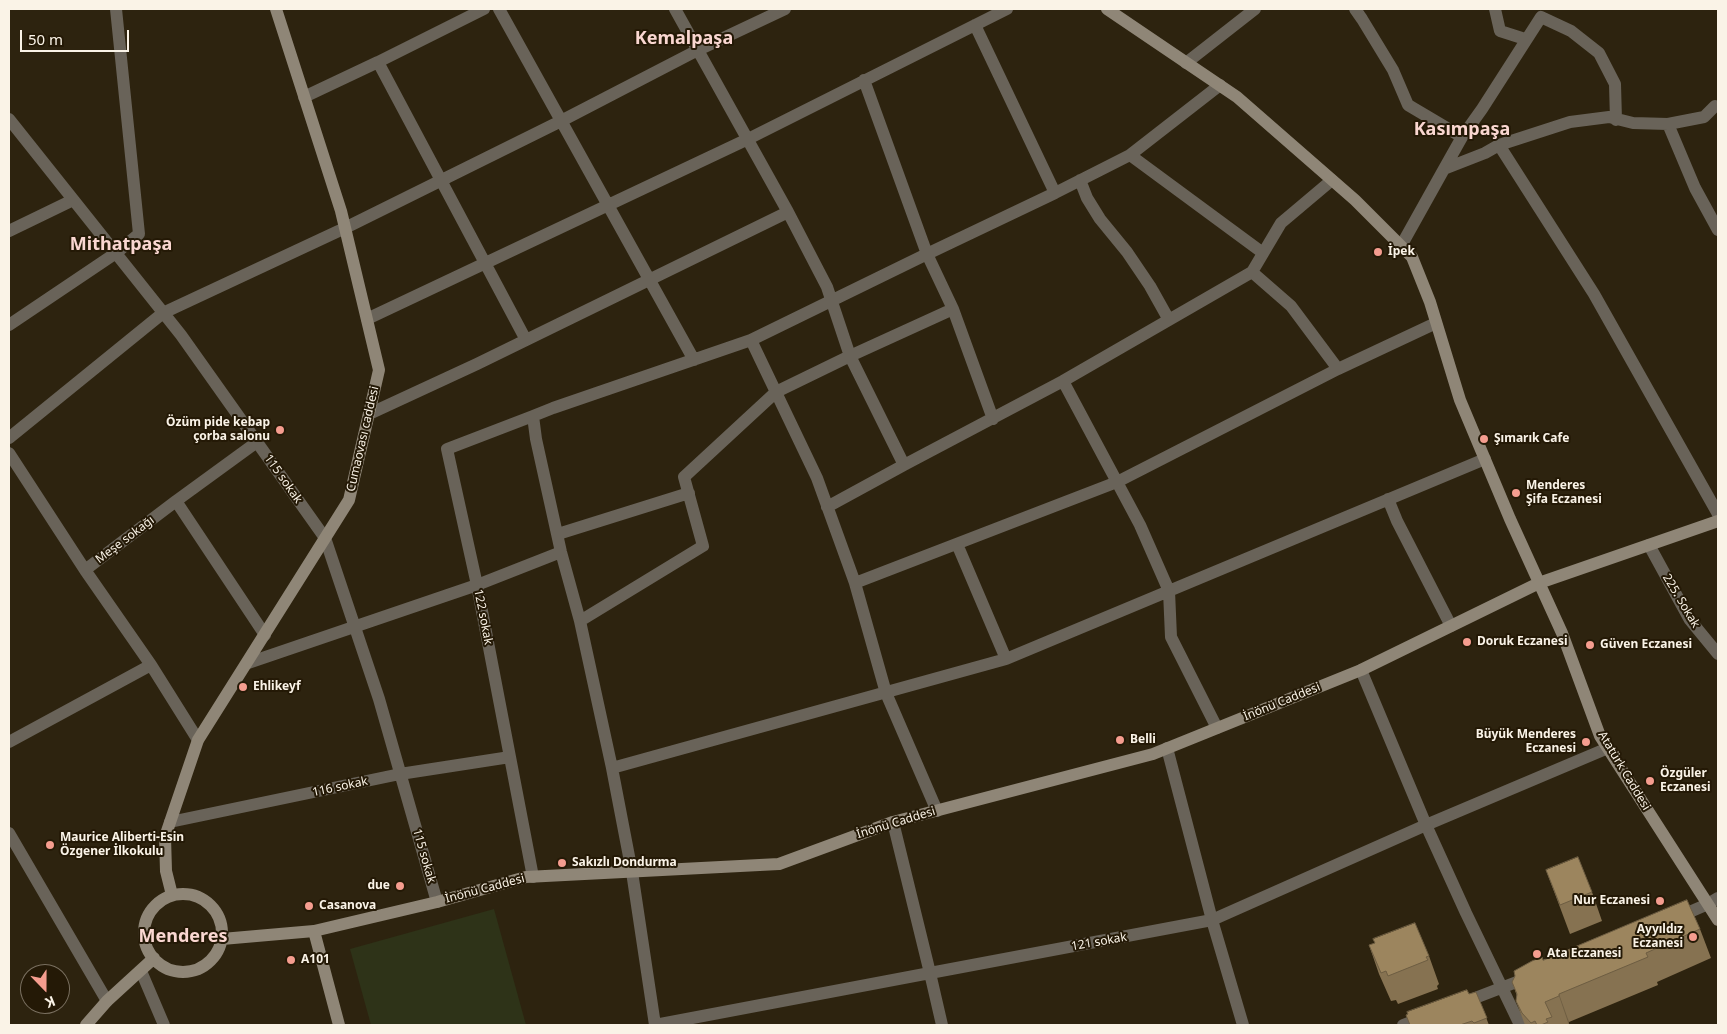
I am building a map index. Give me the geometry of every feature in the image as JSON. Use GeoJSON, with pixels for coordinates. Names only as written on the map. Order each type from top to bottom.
{"type":"FeatureCollection","features":[{"type":"Feature","properties":{"kind":"main road","name":"Cumaovası caddesi"},"geometry":{"type":"LineString","coordinates":[[172,896],[166,871],[165,837],[198,740],[349,500],[379,370],[345,228],[276,9]]}},
{"type":"Feature","properties":{"kind":"main road","name":"Atatürk Caddesi"},"geometry":{"type":"LineString","coordinates":[[1109,9],[1237,97],[1355,200],[1412,257],[1436,323],[1460,400],[1562,633],[1600,736],[1713,901],[1718,920]]}},
{"type":"Feature","properties":{"kind":"main road","name":"İnönü Caddesi"},"geometry":{"type":"LineString","coordinates":[[222,939],[314,930],[437,902],[526,877],[779,864],[892,822],[1153,754],[1361,670],[1539,583],[1718,521]]}},
{"type":"Feature","properties":{"kind":"main road"},"geometry":{"type":"LineString","coordinates":[[185,894],[198,896],[209,903],[218,913],[222,926],[222,939],[218,952],[210,961],[200,968],[188,972],[175,971],[163,966],[147,948],[144,935],[151,911],[160,902],[172,896],[185,894]]}},
{"type":"Feature","properties":{"kind":"main road"},"geometry":{"type":"LineString","coordinates":[[314,930],[338,1025]]}},
{"type":"Feature","properties":{"kind":"main road"},"geometry":{"type":"LineString","coordinates":[[86,1025],[107,1001],[154,958]]}},
{"type":"Feature","properties":{"kind":"street"},"geometry":{"type":"LineString","coordinates":[[9,324],[116,253],[139,234],[116,9]]}},
{"type":"Feature","properties":{"kind":"street"},"geometry":{"type":"LineString","coordinates":[[304,98],[484,9]]}},
{"type":"Feature","properties":{"kind":"street"},"geometry":{"type":"LineString","coordinates":[[499,9],[694,360]]}},
{"type":"Feature","properties":{"kind":"street"},"geometry":{"type":"LineString","coordinates":[[676,9],[788,212],[827,287],[850,356],[904,465]]}},
{"type":"Feature","properties":{"kind":"street"},"geometry":{"type":"LineString","coordinates":[[9,438],[163,313],[345,228],[561,121],[698,50],[786,9]]}},
{"type":"Feature","properties":{"kind":"street"},"geometry":{"type":"LineString","coordinates":[[367,319],[748,139],[1007,9]]}},
{"type":"Feature","properties":{"kind":"street"},"geometry":{"type":"LineString","coordinates":[[1186,62],[1255,9]]}},
{"type":"Feature","properties":{"kind":"street"},"geometry":{"type":"LineString","coordinates":[[1354,9],[1393,70],[1408,105],[1462,137]]}},
{"type":"Feature","properties":{"kind":"street"},"geometry":{"type":"LineString","coordinates":[[1495,9],[1500,31],[1525,40]]}},
{"type":"Feature","properties":{"kind":"street"},"geometry":{"type":"LineString","coordinates":[[1401,246],[1462,137],[1482,109],[1525,40],[1545,13],[1599,53],[1615,84],[1616,120]]}},
{"type":"Feature","properties":{"kind":"street"},"geometry":{"type":"LineString","coordinates":[[975,25],[1055,192]]}},
{"type":"Feature","properties":{"kind":"street"},"geometry":{"type":"LineString","coordinates":[[378,62],[526,340]]}},
{"type":"Feature","properties":{"kind":"street"},"geometry":{"type":"LineString","coordinates":[[864,80],[927,254],[953,309],[993,419]]}},
{"type":"Feature","properties":{"kind":"street"},"geometry":{"type":"LineString","coordinates":[[632,872],[612,768],[580,622],[561,552],[536,439],[533,416],[751,340],[1130,155],[1220,86]]}},
{"type":"Feature","properties":{"kind":"street"},"geometry":{"type":"LineString","coordinates":[[1444,169],[1485,153],[1499,145],[1570,122],[1608,118],[1633,123],[1668,124],[1704,117],[1717,106]]}},
{"type":"Feature","properties":{"kind":"street","name":"115 sokak"},"geometry":{"type":"LineString","coordinates":[[9,119],[181,335],[325,538],[379,699],[437,902]]}},
{"type":"Feature","properties":{"kind":"street"},"geometry":{"type":"LineString","coordinates":[[1668,124],[1695,188],[1718,230]]}},
{"type":"Feature","properties":{"kind":"street"},"geometry":{"type":"LineString","coordinates":[[1499,145],[1594,294],[1718,514]]}},
{"type":"Feature","properties":{"kind":"street"},"geometry":{"type":"LineString","coordinates":[[1130,155],[1263,253]]}},
{"type":"Feature","properties":{"kind":"street"},"geometry":{"type":"LineString","coordinates":[[1080,180],[1091,204],[1150,286],[1169,320]]}},
{"type":"Feature","properties":{"kind":"street"},"geometry":{"type":"LineString","coordinates":[[827,506],[1063,381],[1252,272],[1281,223],[1332,180]]}},
{"type":"Feature","properties":{"kind":"street"},"geometry":{"type":"LineString","coordinates":[[9,231],[73,200]]}},
{"type":"Feature","properties":{"kind":"street"},"geometry":{"type":"LineString","coordinates":[[369,414],[526,340],[788,212]]}},
{"type":"Feature","properties":{"kind":"street"},"geometry":{"type":"LineString","coordinates":[[1252,272],[1291,306],[1338,369]]}},
{"type":"Feature","properties":{"kind":"street"},"geometry":{"type":"LineString","coordinates":[[580,622],[703,546],[684,477],[776,392],[953,309]]}},
{"type":"Feature","properties":{"kind":"street"},"geometry":{"type":"LineString","coordinates":[[855,583],[1118,482],[1338,369],[1436,323]]}},
{"type":"Feature","properties":{"kind":"street"},"geometry":{"type":"LineString","coordinates":[[751,340],[817,478],[855,583],[886,693],[937,810]]}},
{"type":"Feature","properties":{"kind":"street"},"geometry":{"type":"LineString","coordinates":[[1063,381],[1140,525],[1168,591],[1171,637],[1216,728]]}},
{"type":"Feature","properties":{"kind":"street","name":"122 sokak"},"geometry":{"type":"LineString","coordinates":[[533,416],[447,449],[477,586],[533,877]]}},
{"type":"Feature","properties":{"kind":"street","name":"Meşe sokağı"},"geometry":{"type":"LineString","coordinates":[[198,740],[151,665],[85,570],[257,442]]}},
{"type":"Feature","properties":{"kind":"street"},"geometry":{"type":"LineString","coordinates":[[9,453],[85,570]]}},
{"type":"Feature","properties":{"kind":"street"},"geometry":{"type":"LineString","coordinates":[[612,768],[1006,659],[1485,459]]}},
{"type":"Feature","properties":{"kind":"street"},"geometry":{"type":"LineString","coordinates":[[558,534],[689,494]]}},
{"type":"Feature","properties":{"kind":"street"},"geometry":{"type":"LineString","coordinates":[[1388,499],[1397,521],[1451,626]]}},
{"type":"Feature","properties":{"kind":"street"},"geometry":{"type":"LineString","coordinates":[[176,501],[265,635]]}},
{"type":"Feature","properties":{"kind":"street"},"geometry":{"type":"LineString","coordinates":[[956,544],[1006,659]]}},
{"type":"Feature","properties":{"kind":"street","name":"225. Sokak"},"geometry":{"type":"LineString","coordinates":[[1649,545],[1690,620],[1718,654]]}},
{"type":"Feature","properties":{"kind":"street"},"geometry":{"type":"LineString","coordinates":[[248,663],[477,586],[561,552]]}},
{"type":"Feature","properties":{"kind":"street"},"geometry":{"type":"LineString","coordinates":[[9,742],[151,665]]}},
{"type":"Feature","properties":{"kind":"street"},"geometry":{"type":"LineString","coordinates":[[1361,670],[1426,825],[1520,1025]]}},
{"type":"Feature","properties":{"kind":"street"},"geometry":{"type":"LineString","coordinates":[[1167,748],[1212,920],[1243,1025]]}},
{"type":"Feature","properties":{"kind":"street","name":"121 sokak"},"geometry":{"type":"LineString","coordinates":[[632,872],[655,1025],[1212,920],[1426,825],[1608,748]]}},
{"type":"Feature","properties":{"kind":"street","name":"116 sokak"},"geometry":{"type":"LineString","coordinates":[[170,822],[400,774],[510,757]]}},
{"type":"Feature","properties":{"kind":"street"},"geometry":{"type":"LineString","coordinates":[[892,822],[942,1025]]}},
{"type":"Feature","properties":{"kind":"street"},"geometry":{"type":"LineString","coordinates":[[9,833],[13,851],[107,1001]]}},
{"type":"Feature","properties":{"kind":"street"},"geometry":{"type":"LineString","coordinates":[[1663,922],[1713,901]]}},
{"type":"Feature","properties":{"kind":"street"},"geometry":{"type":"LineString","coordinates":[[141,971],[164,1025]]}},
{"type":"Feature","properties":{"kind":"street"},"geometry":{"type":"LineString","coordinates":[[1403,1025],[1538,974]]}},
{"type":"Feature","properties":{"kind":"green space"},"geometry":{"type":"Polygon","coordinates":[[[494,909],[526,1025],[371,1025],[350,949],[494,909]]]}},
{"type":"Feature","properties":{"kind":"building"},"geometry":{"type":"Polygon","coordinates":[[[1578,857],[1592,892],[1560,905],[1546,870],[1578,857]]]}},
{"type":"Feature","properties":{"kind":"building"},"geometry":{"type":"Polygon","coordinates":[[[1687,900],[1700,929],[1646,953],[1648,957],[1559,994],[1559,996],[1545,1002],[1552,1017],[1546,1019],[1548,1022],[1541,1025],[1537,1025],[1535,1021],[1531,1023],[1522,1013],[1516,1001],[1517,994],[1512,982],[1515,976],[1514,971],[1532,961],[1542,957],[1543,960],[1687,900]]]}},
{"type":"Feature","properties":{"kind":"building"},"geometry":{"type":"Polygon","coordinates":[[[1415,923],[1429,956],[1426,957],[1428,960],[1388,976],[1386,971],[1381,973],[1369,945],[1375,943],[1373,939],[1415,923]]]}},
{"type":"Feature","properties":{"kind":"building"},"geometry":{"type":"Polygon","coordinates":[[[1467,990],[1469,994],[1476,992],[1487,1018],[1474,1023],[1472,1021],[1460,1025],[1410,1025],[1406,1015],[1408,1014],[1407,1012],[1467,990]]]}},
{"type":"Feature","properties":{"kind":"place","name":"İpek"},"geometry":{"type":"Point","coordinates":[1378,252]}},
{"type":"Feature","properties":{"kind":"place","name":"Özüm pide kebap çorba salonu"},"geometry":{"type":"Point","coordinates":[280,430]}},
{"type":"Feature","properties":{"kind":"place","name":"Şımarık Cafe"},"geometry":{"type":"Point","coordinates":[1484,439]}},
{"type":"Feature","properties":{"kind":"place","name":"Menderes Şifa Eczanesi"},"geometry":{"type":"Point","coordinates":[1516,493]}},
{"type":"Feature","properties":{"kind":"place","name":"Doruk Eczanesi"},"geometry":{"type":"Point","coordinates":[1467,642]}},
{"type":"Feature","properties":{"kind":"place","name":"Güven Eczanesi"},"geometry":{"type":"Point","coordinates":[1590,645]}},
{"type":"Feature","properties":{"kind":"place","name":"Ehlikeyf"},"geometry":{"type":"Point","coordinates":[243,687]}},
{"type":"Feature","properties":{"kind":"place","name":"Belli"},"geometry":{"type":"Point","coordinates":[1120,740]}},
{"type":"Feature","properties":{"kind":"place","name":"Büyük Menderes Eczanesi"},"geometry":{"type":"Point","coordinates":[1586,742]}},
{"type":"Feature","properties":{"kind":"place","name":"Özgüler Eczanesi"},"geometry":{"type":"Point","coordinates":[1650,781]}},
{"type":"Feature","properties":{"kind":"place","name":"Maurice Aliberti-Esin Özgener İlkokulu"},"geometry":{"type":"Point","coordinates":[50,845]}},
{"type":"Feature","properties":{"kind":"place","name":"Sakızlı Dondurma"},"geometry":{"type":"Point","coordinates":[562,863]}},
{"type":"Feature","properties":{"kind":"place","name":"due"},"geometry":{"type":"Point","coordinates":[400,886]}},
{"type":"Feature","properties":{"kind":"place","name":"Nur Eczanesi"},"geometry":{"type":"Point","coordinates":[1660,901]}},
{"type":"Feature","properties":{"kind":"place","name":"Casanova"},"geometry":{"type":"Point","coordinates":[309,906]}},
{"type":"Feature","properties":{"kind":"place","name":"Ayyıldız Eczanesi"},"geometry":{"type":"Point","coordinates":[1693,937]}},
{"type":"Feature","properties":{"kind":"place","name":"Ata Eczanesi"},"geometry":{"type":"Point","coordinates":[1537,954]}},
{"type":"Feature","properties":{"kind":"place","name":"A101"},"geometry":{"type":"Point","coordinates":[291,960]}},
{"type":"Feature","properties":{"kind":"district","name":"Kemalpaşa"},"geometry":{"type":"Point","coordinates":[684,39]}},
{"type":"Feature","properties":{"kind":"district","name":"Kasımpaşa"},"geometry":{"type":"Point","coordinates":[1462,130]}},
{"type":"Feature","properties":{"kind":"district","name":"Mithatpaşa"},"geometry":{"type":"Point","coordinates":[121,245]}},
{"type":"Feature","properties":{"kind":"district","name":"Menderes"},"geometry":{"type":"Point","coordinates":[183,937]}}]}
